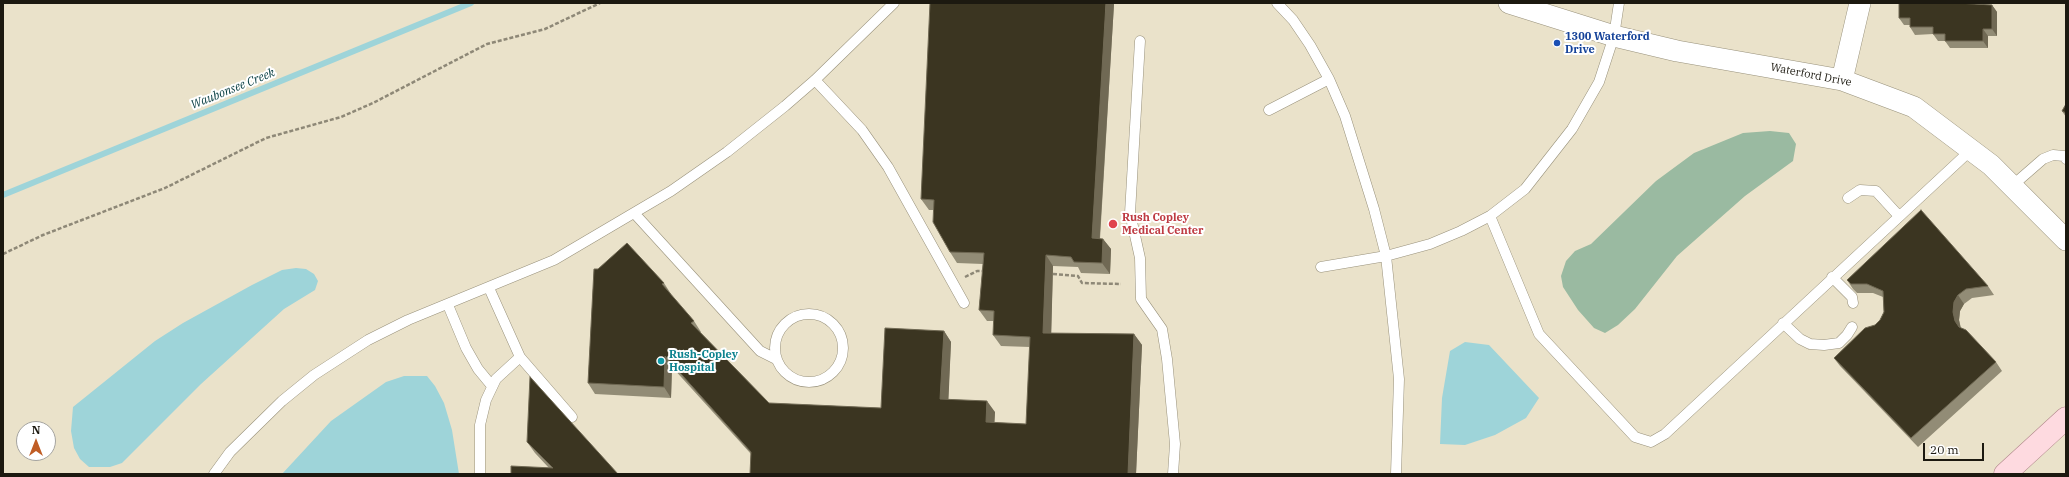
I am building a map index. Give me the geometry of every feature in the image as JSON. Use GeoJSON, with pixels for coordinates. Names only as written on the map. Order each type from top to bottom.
{"type":"FeatureCollection","features":[{"type":"Feature","properties":{"kind":"main road"},"geometry":{"type":"LineString","coordinates":[[2005,474],[2066,418]]}},
{"type":"Feature","properties":{"kind":"street","name":"Waterford Drive"},"geometry":{"type":"LineString","coordinates":[[1508,3],[1614,36],[1677,51],[1842,80],[1914,107],[1972,149],[1991,165],[2066,240]]}},
{"type":"Feature","properties":{"kind":"street"},"geometry":{"type":"LineString","coordinates":[[1842,80],[1860,3]]}},
{"type":"Feature","properties":{"kind":"lane"},"geometry":{"type":"LineString","coordinates":[[214,474],[230,452],[282,401],[314,375],[368,340],[408,320],[448,305],[554,260],[635,214],[727,152],[815,80],[894,3]]}},
{"type":"Feature","properties":{"kind":"lane"},"geometry":{"type":"LineString","coordinates":[[1277,3],[1292,20],[1310,45],[1329,79],[1345,116],[1358,156],[1386,256],[1399,379],[1396,474]]}},
{"type":"Feature","properties":{"kind":"lane"},"geometry":{"type":"LineString","coordinates":[[1321,267],[1386,256],[1430,244],[1462,231],[1490,216],[1525,189],[1572,129],[1599,82],[1614,36],[1619,3]]}},
{"type":"Feature","properties":{"kind":"lane"},"geometry":{"type":"LineString","coordinates":[[1140,41],[1130,213],[1140,258],[1141,299],[1162,329],[1167,359],[1175,444],[1173,474]]}},
{"type":"Feature","properties":{"kind":"lane"},"geometry":{"type":"LineString","coordinates":[[1269,110],[1329,79]]}},
{"type":"Feature","properties":{"kind":"lane"},"geometry":{"type":"LineString","coordinates":[[815,80],[862,130],[888,167],[964,303]]}},
{"type":"Feature","properties":{"kind":"lane"},"geometry":{"type":"LineString","coordinates":[[1490,216],[1539,334],[1635,437],[1651,442],[1665,434],[1898,215],[1972,149]]}},
{"type":"Feature","properties":{"kind":"lane"},"geometry":{"type":"LineString","coordinates":[[2012,186],[2043,159],[2053,155],[2064,156],[2066,159]]}},
{"type":"Feature","properties":{"kind":"lane"},"geometry":{"type":"LineString","coordinates":[[1848,198],[1860,190],[1876,191],[1898,215]]}},
{"type":"Feature","properties":{"kind":"lane"},"geometry":{"type":"LineString","coordinates":[[635,214],[760,351],[776,359],[790,376],[801,381],[812,382],[823,379],[833,372],[841,358],[842,341],[838,331],[831,322],[822,317],[811,314],[800,315],[790,320],[779,332],[775,347],[776,359]]}},
{"type":"Feature","properties":{"kind":"lane"},"geometry":{"type":"LineString","coordinates":[[1832,277],[1852,297],[1853,303]]}},
{"type":"Feature","properties":{"kind":"lane"},"geometry":{"type":"LineString","coordinates":[[489,288],[520,357],[572,417]]}},
{"type":"Feature","properties":{"kind":"lane"},"geometry":{"type":"LineString","coordinates":[[448,305],[466,348],[478,369],[492,386]]}},
{"type":"Feature","properties":{"kind":"lane"},"geometry":{"type":"LineString","coordinates":[[1783,323],[1800,340],[1810,344],[1824,345],[1839,343],[1847,335],[1852,326]]}},
{"type":"Feature","properties":{"kind":"lane"},"geometry":{"type":"LineString","coordinates":[[480,474],[480,425],[486,400],[496,379],[520,357]]}},
{"type":"Feature","properties":{"kind":"path"},"geometry":{"type":"LineString","coordinates":[[3,254],[43,235],[165,188],[266,138],[341,117],[373,103],[487,44],[545,29],[600,3]]}},
{"type":"Feature","properties":{"kind":"path"},"geometry":{"type":"LineString","coordinates":[[953,284],[977,271],[992,271]]}},
{"type":"Feature","properties":{"kind":"path"},"geometry":{"type":"LineString","coordinates":[[1053,274],[1078,276],[1082,282],[1121,284]]}},
{"type":"Feature","properties":{"kind":"green space"},"geometry":{"type":"Polygon","coordinates":[[[1770,131],[1789,133],[1796,144],[1793,161],[1745,196],[1677,256],[1635,309],[1618,325],[1605,333],[1594,328],[1578,310],[1563,287],[1561,276],[1566,261],[1575,251],[1591,244],[1656,181],[1694,153],[1743,133],[1770,131]]]}},
{"type":"Feature","properties":{"kind":"water"},"geometry":{"type":"Polygon","coordinates":[[[296,268],[306,269],[314,274],[318,281],[315,290],[284,309],[201,384],[122,463],[110,467],[89,467],[80,459],[74,448],[71,431],[73,407],[155,341],[183,323],[282,270],[296,268]]]}},
{"type":"Feature","properties":{"kind":"water"},"geometry":{"type":"Polygon","coordinates":[[[1465,342],[1489,345],[1539,398],[1526,418],[1495,435],[1465,445],[1440,444],[1442,398],[1450,351],[1465,342]]]}},
{"type":"Feature","properties":{"kind":"water"},"geometry":{"type":"Polygon","coordinates":[[[404,376],[427,376],[435,386],[444,403],[452,430],[459,474],[282,474],[331,421],[386,382],[404,376]]]}},
{"type":"Feature","properties":{"kind":"building"},"geometry":{"type":"Polygon","coordinates":[[[930,3],[1106,3],[1092,238],[1103,239],[1102,263],[1074,262],[1071,257],[1046,255],[1043,333],[1134,334],[1128,474],[750,474],[751,452],[665,356],[664,387],[588,383],[594,269],[598,269],[627,243],[664,283],[662,284],[694,321],[691,323],[769,403],[881,408],[885,328],[944,331],[940,399],[987,401],[986,422],[1026,424],[1030,337],[993,335],[994,311],[979,310],[984,253],[950,252],[933,222],[934,200],[921,199],[930,3]]]}},
{"type":"Feature","properties":{"kind":"building"},"geometry":{"type":"Polygon","coordinates":[[[1899,3],[1957,3],[1992,5],[1992,29],[1983,29],[1983,41],[1945,41],[1945,34],[1933,34],[1933,27],[1910,27],[1910,18],[1899,18],[1899,3]]]}},
{"type":"Feature","properties":{"kind":"building"},"geometry":{"type":"Polygon","coordinates":[[[2066,104],[2066,113],[2062,111],[2066,104]]]}},
{"type":"Feature","properties":{"kind":"building"},"geometry":{"type":"Polygon","coordinates":[[[1921,210],[1988,286],[1966,289],[1958,295],[1954,302],[1953,312],[1955,321],[1959,327],[1966,330],[1996,362],[1911,438],[1834,358],[1865,328],[1875,325],[1880,320],[1884,312],[1883,291],[1867,284],[1851,284],[1847,280],[1921,210]]]}},
{"type":"Feature","properties":{"kind":"building"},"geometry":{"type":"Polygon","coordinates":[[[530,377],[618,474],[511,474],[511,466],[553,468],[527,442],[530,377]]]}},
{"type":"Feature","properties":{"kind":"waterway","name":"Waubonsee Creek"},"geometry":{"type":"LineString","coordinates":[[3,195],[471,3]]}},
{"type":"Feature","properties":{"kind":"place","name":"1300 Waterford Drive"},"geometry":{"type":"Point","coordinates":[1557,43]}},
{"type":"Feature","properties":{"kind":"place","name":"Rush Copley Medical Center"},"geometry":{"type":"Point","coordinates":[1113,224]}},
{"type":"Feature","properties":{"kind":"place","name":"Rush-Copley Hospital"},"geometry":{"type":"Point","coordinates":[661,361]}}]}
